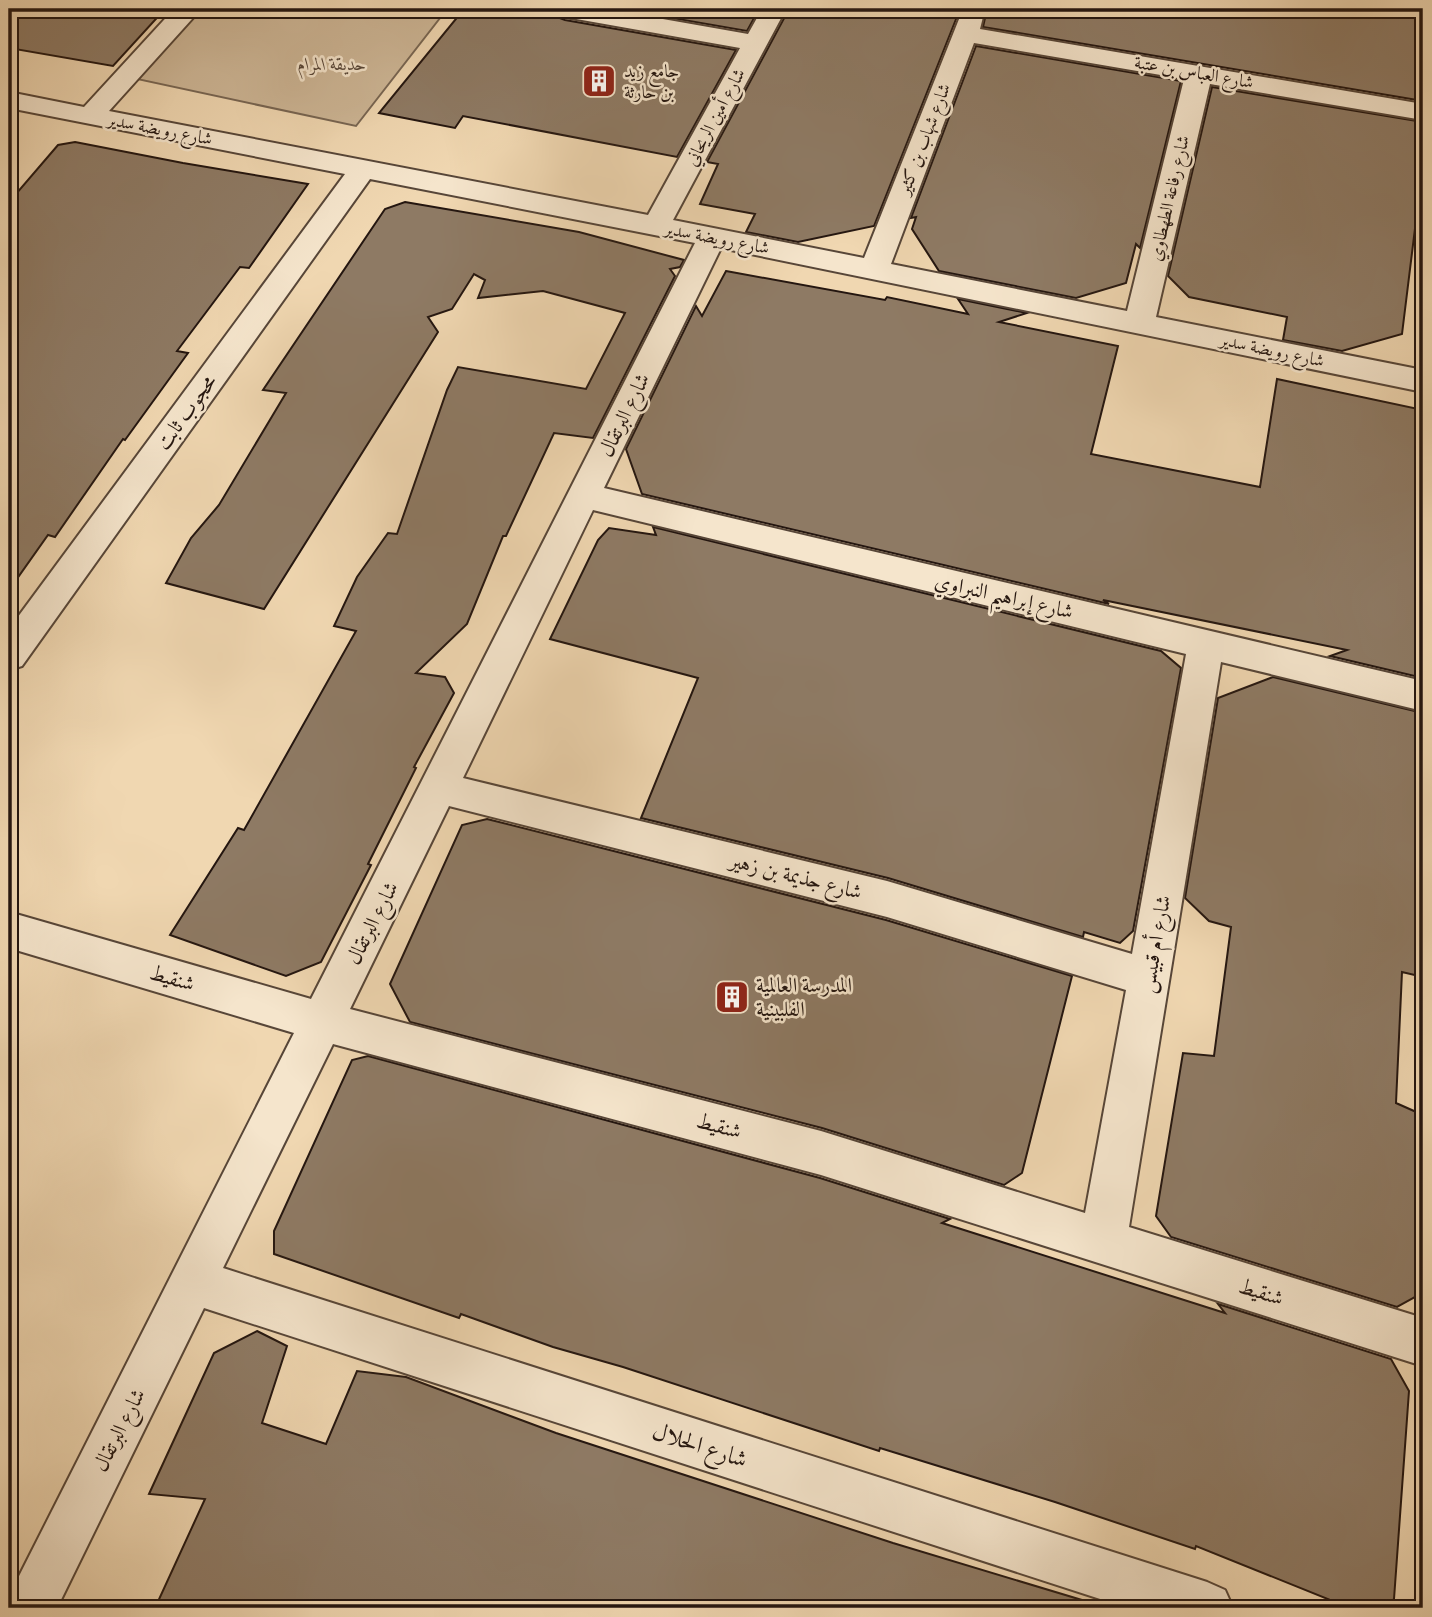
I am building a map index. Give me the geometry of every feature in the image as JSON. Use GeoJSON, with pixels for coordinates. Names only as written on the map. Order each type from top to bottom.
{"type":"FeatureCollection","features":[{"type":"Feature","properties":{"kind":"street"},"geometry":{"type":"LineString","coordinates":[[90,116],[188,9]]}},
{"type":"Feature","properties":{"kind":"street"},"geometry":{"type":"LineString","coordinates":[[565,9],[755,43]]}},
{"type":"Feature","properties":{"kind":"street","name":"شارع أمين الريحاني"},"geometry":{"type":"LineString","coordinates":[[656,226],[774,9]]}},
{"type":"Feature","properties":{"kind":"street","name":"شارع شهاب بن كثير"},"geometry":{"type":"LineString","coordinates":[[874,269],[975,9]]}},
{"type":"Feature","properties":{"kind":"street","name":"شارع العباس بن عتبة"},"geometry":{"type":"LineString","coordinates":[[965,34],[1423,111]]}},
{"type":"Feature","properties":{"kind":"street","name":"شارع رفاعة الطهطاوي"},"geometry":{"type":"LineString","coordinates":[[1139,323],[1199,73]]}},
{"type":"Feature","properties":{"kind":"street","name":"شارع رويضة سدير"},"geometry":{"type":"LineString","coordinates":[[9,100],[874,269],[1423,381]]}},
{"type":"Feature","properties":{"kind":"street","name":"محجوب ثابت"},"geometry":{"type":"LineString","coordinates":[[9,656],[364,168]]}},
{"type":"Feature","properties":{"kind":"street","name":"شارع البرتقال"},"geometry":{"type":"LineString","coordinates":[[30,1608],[712,237]]}},
{"type":"Feature","properties":{"kind":"street","name":"شارع إبراهيم النبراوي"},"geometry":{"type":"LineString","coordinates":[[584,496],[1423,696]]}},
{"type":"Feature","properties":{"kind":"street","name":"شارع أم قبيس"},"geometry":{"type":"LineString","coordinates":[[1103,1243],[1206,644]]}},
{"type":"Feature","properties":{"kind":"street","name":"شارع جذيمة بن زهير"},"geometry":{"type":"LineString","coordinates":[[439,788],[821,881],[1149,978]]}},
{"type":"Feature","properties":{"kind":"street","name":"شنقيط"},"geometry":{"type":"LineString","coordinates":[[9,930],[323,1021],[821,1153],[1423,1342]]}},
{"type":"Feature","properties":{"kind":"street","name":"شارع الحلال"},"geometry":{"type":"LineString","coordinates":[[194,1282],[1207,1608]]}},
{"type":"Feature","properties":{"kind":"green space","name":"حديقة المرام"},"geometry":{"type":"Polygon","coordinates":[[[199,9],[447,9],[356,126],[137,79],[199,9]]]}},
{"type":"Feature","properties":{"kind":"building"},"geometry":{"type":"Polygon","coordinates":[[[9,9],[165,9],[113,66],[9,48],[9,9]]]}},
{"type":"Feature","properties":{"kind":"building","name":"جامع زيد بن حارثة"},"geometry":{"type":"Polygon","coordinates":[[[464,9],[549,9],[554,16],[565,20],[736,50],[677,157],[463,116],[455,128],[379,113],[464,9]]]}},
{"type":"Feature","properties":{"kind":"building"},"geometry":{"type":"Polygon","coordinates":[[[620,9],[759,9],[747,31],[620,9]]]}},
{"type":"Feature","properties":{"kind":"building"},"geometry":{"type":"Polygon","coordinates":[[[789,9],[960,9],[874,226],[798,242],[746,232],[755,214],[700,204],[718,164],[707,162],[789,9]]]}},
{"type":"Feature","properties":{"kind":"building"},"geometry":{"type":"Polygon","coordinates":[[[987,9],[1423,9],[1423,101],[983,27],[987,9]]]}},
{"type":"Feature","properties":{"kind":"building"},"geometry":{"type":"Polygon","coordinates":[[[976,46],[1181,81],[1140,248],[1136,244],[1126,283],[1076,298],[939,271],[912,229],[916,217],[911,218],[976,46]]]}},
{"type":"Feature","properties":{"kind":"building"},"geometry":{"type":"Polygon","coordinates":[[[1212,87],[1423,122],[1420,188],[1402,334],[1342,351],[1283,340],[1287,317],[1189,297],[1168,276],[1212,87]]]}},
{"type":"Feature","properties":{"kind":"building"},"geometry":{"type":"Polygon","coordinates":[[[75,142],[308,184],[249,268],[240,267],[177,351],[188,353],[125,440],[123,439],[55,537],[48,535],[9,590],[9,202],[58,145],[75,142]]]}},
{"type":"Feature","properties":{"kind":"building"},"geometry":{"type":"Polygon","coordinates":[[[405,202],[579,232],[684,260],[680,267],[670,269],[675,276],[593,438],[554,433],[506,536],[503,536],[467,624],[416,673],[445,677],[454,693],[414,767],[416,768],[368,864],[371,865],[321,962],[286,976],[170,935],[238,828],[244,830],[356,631],[334,626],[357,577],[388,533],[397,534],[447,390],[458,367],[586,389],[625,313],[543,291],[478,298],[485,280],[474,274],[452,309],[428,317],[438,332],[264,609],[166,583],[191,538],[219,505],[286,393],[263,390],[385,209],[405,202]]]}},
{"type":"Feature","properties":{"kind":"building"},"geometry":{"type":"Polygon","coordinates":[[[726,271],[885,300],[887,297],[968,314],[958,299],[1027,313],[999,322],[1118,346],[1091,454],[1260,487],[1277,379],[1423,410],[1423,678],[1330,656],[1347,650],[1103,600],[1109,604],[642,494],[626,449],[696,306],[702,316],[726,271]]]}},
{"type":"Feature","properties":{"kind":"building"},"geometry":{"type":"Polygon","coordinates":[[[653,527],[1161,651],[1181,668],[1133,931],[1120,943],[1084,932],[1083,937],[888,878],[641,818],[698,678],[550,639],[598,540],[609,528],[656,535],[653,527]]]}},
{"type":"Feature","properties":{"kind":"building"},"geometry":{"type":"Polygon","coordinates":[[[1273,677],[1423,713],[1423,977],[1402,972],[1396,1103],[1423,1115],[1417,1296],[1397,1307],[1171,1237],[1156,1216],[1183,1053],[1214,1056],[1231,927],[1209,921],[1185,898],[1218,698],[1273,677]]]}},
{"type":"Feature","properties":{"kind":"building","name":"المدرسة العالمية الفلبينية"},"geometry":{"type":"Polygon","coordinates":[[[487,819],[886,920],[1072,976],[1022,1173],[1004,1185],[822,1128],[410,1022],[390,984],[462,825],[487,819]]]}},
{"type":"Feature","properties":{"kind":"building"},"geometry":{"type":"Polygon","coordinates":[[[368,1056],[820,1178],[950,1219],[942,1223],[1225,1313],[1218,1304],[1391,1359],[1409,1391],[1394,1599],[1382,1608],[1350,1608],[1196,1546],[1195,1549],[880,1448],[879,1451],[623,1367],[553,1347],[461,1314],[459,1318],[274,1254],[274,1231],[352,1060],[368,1056]]]}},
{"type":"Feature","properties":{"kind":"building"},"geometry":{"type":"Polygon","coordinates":[[[257,1331],[287,1346],[262,1423],[326,1444],[357,1371],[406,1377],[556,1433],[893,1543],[1082,1600],[1081,1608],[155,1608],[205,1499],[149,1494],[214,1353],[257,1331]]]}},
{"type":"Feature","properties":{"kind":"place","name":"جامع زيد بن حارثة"},"geometry":{"type":"Point","coordinates":[599,81]}},
{"type":"Feature","properties":{"kind":"place","name":"المدرسة العالمية الفلبينية"},"geometry":{"type":"Point","coordinates":[732,997]}}]}
